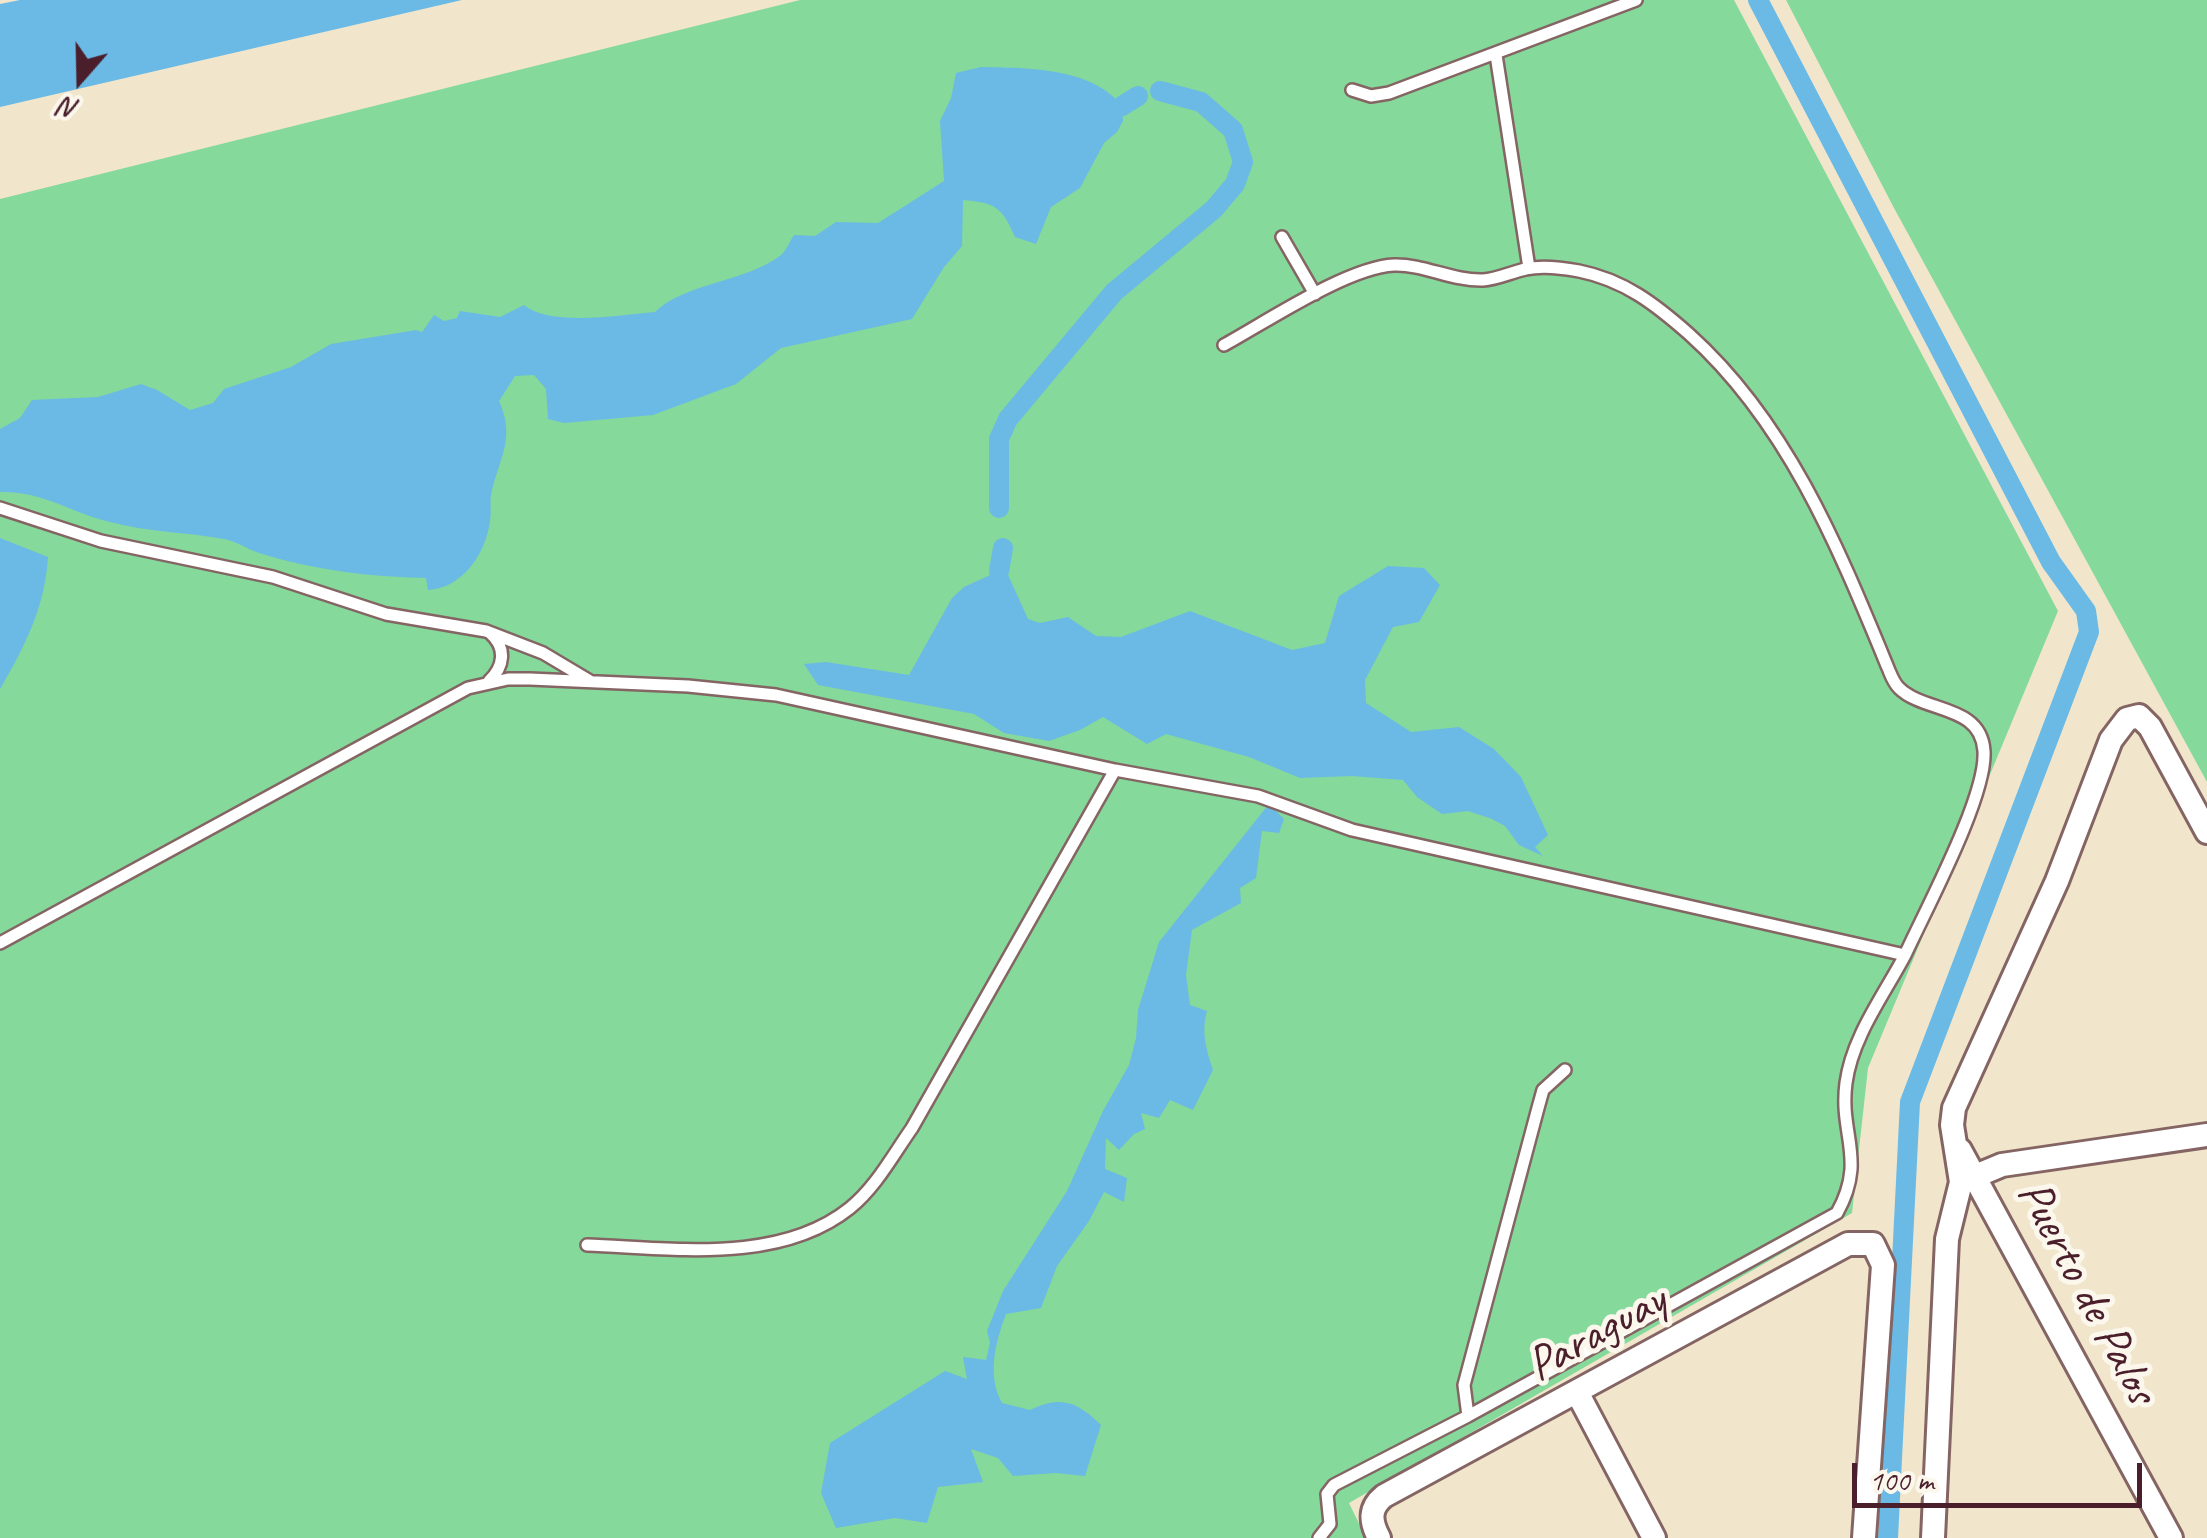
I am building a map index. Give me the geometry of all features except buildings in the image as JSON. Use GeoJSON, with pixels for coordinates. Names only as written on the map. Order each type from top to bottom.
{"type":"FeatureCollection","features":[{"type":"Feature","properties":{"kind":"street","name":"Puerto de Palos"},"geometry":{"type":"LineString","coordinates":[[2171,1538],[1994,1214],[1968,1179],[1955,1143],[1954,1108],[2057,881],[2111,740],[2127,719],[2139,716],[2150,727],[2207,832]]}},
{"type":"Feature","properties":{"kind":"street"},"geometry":{"type":"LineString","coordinates":[[1933,1538],[1947,1239],[1968,1179],[2002,1165],[2207,1134]]}},
{"type":"Feature","properties":{"kind":"street","name":"Paraguay"},"geometry":{"type":"LineString","coordinates":[[1379,1538],[1371,1514],[1375,1503],[1384,1496],[1848,1244],[1873,1244],[1883,1265],[1864,1538]]}},
{"type":"Feature","properties":{"kind":"street"},"geometry":{"type":"LineString","coordinates":[[1578,1394],[1654,1538]]}},
{"type":"Feature","properties":{"kind":"lane"},"geometry":{"type":"LineString","coordinates":[[1352,90],[1371,96],[1389,93],[1636,0]]}},
{"type":"Feature","properties":{"kind":"lane"},"geometry":{"type":"LineString","coordinates":[[1496,55],[1530,268]]}},
{"type":"Feature","properties":{"kind":"lane"},"geometry":{"type":"LineString","coordinates":[[1282,237],[1315,294]]}},
{"type":"Feature","properties":{"kind":"lane"},"geometry":{"type":"LineString","coordinates":[[1224,346],[1315,294],[1382,266],[1416,267],[1470,280],[1492,279],[1530,268],[1574,270],[1624,285],[1654,302],[1706,349],[1764,415],[1803,481],[1850,576],[1895,683],[1912,697],[1960,714],[1975,727],[1984,753],[1978,791],[1905,955],[1854,1049],[1844,1105],[1853,1148],[1852,1176],[1837,1213],[1468,1416],[1334,1485],[1327,1494],[1330,1524],[1319,1538]]}},
{"type":"Feature","properties":{"kind":"lane"},"geometry":{"type":"LineString","coordinates":[[0,508],[100,540],[273,577],[386,614],[486,631],[544,653],[590,680]]}},
{"type":"Feature","properties":{"kind":"lane"},"geometry":{"type":"LineString","coordinates":[[486,631],[501,650],[498,673],[488,682]]}},
{"type":"Feature","properties":{"kind":"lane"},"geometry":{"type":"LineString","coordinates":[[0,942],[468,688],[508,679],[590,680],[776,695],[1116,770],[1258,796],[1352,830],[1905,955]]}},
{"type":"Feature","properties":{"kind":"lane"},"geometry":{"type":"LineString","coordinates":[[586,1245],[692,1249],[764,1245],[810,1229],[849,1209],[874,1182],[912,1128],[1116,770]]}},
{"type":"Feature","properties":{"kind":"lane"},"geometry":{"type":"LineString","coordinates":[[1468,1416],[1464,1385],[1543,1090],[1565,1070]]}},
{"type":"Feature","properties":{"kind":"green space"},"geometry":{"type":"Polygon","coordinates":[[[800,0],[1734,0],[2058,611],[1868,1068],[1852,1213],[1349,1503],[1366,1538],[0,1538],[0,199],[800,0]]]}},
{"type":"Feature","properties":{"kind":"green space"},"geometry":{"type":"Polygon","coordinates":[[[1786,0],[2207,0],[2207,782],[1894,208],[1786,0]]]}},
{"type":"Feature","properties":{"kind":"water"},"geometry":{"type":"Polygon","coordinates":[[[20,0],[462,0],[0,107],[0,4],[20,0]]]}},
{"type":"Feature","properties":{"kind":"water"},"geometry":{"type":"Polygon","coordinates":[[[981,67],[1037,69],[1076,77],[1109,93],[1122,106],[1123,121],[1117,132],[1104,143],[1080,188],[1051,207],[1036,244],[1015,237],[996,208],[963,200],[962,246],[912,319],[781,348],[736,384],[653,415],[564,423],[548,419],[546,389],[534,375],[515,376],[499,401],[506,436],[491,494],[491,517],[484,545],[462,576],[441,588],[428,590],[426,578],[300,564],[228,540],[124,525],[43,498],[0,492],[0,429],[20,418],[32,400],[98,397],[141,384],[190,410],[213,403],[224,389],[291,367],[331,344],[422,332],[434,315],[444,321],[457,318],[460,311],[500,317],[524,305],[536,312],[568,318],[655,312],[682,295],[767,264],[783,253],[794,235],[815,236],[836,222],[878,223],[944,181],[940,121],[951,98],[956,73],[981,67]]]}},
{"type":"Feature","properties":{"kind":"water"},"geometry":{"type":"Polygon","coordinates":[[[0,538],[48,557],[43,593],[32,626],[0,689],[0,538]]]}},
{"type":"Feature","properties":{"kind":"water"},"geometry":{"type":"Polygon","coordinates":[[[1388,566],[1424,568],[1440,585],[1419,622],[1393,627],[1365,680],[1366,703],[1411,732],[1459,727],[1494,749],[1521,777],[1548,835],[1535,847],[1543,856],[1519,845],[1505,826],[1492,819],[1468,811],[1442,814],[1417,797],[1403,780],[1352,776],[1300,778],[1249,757],[1166,734],[1147,744],[1103,717],[1049,741],[1004,733],[974,714],[818,685],[804,664],[826,662],[909,675],[952,598],[964,587],[999,571],[1008,575],[1028,619],[1040,623],[1068,617],[1096,636],[1121,637],[1190,611],[1292,650],[1325,643],[1339,596],[1388,566]]]}},
{"type":"Feature","properties":{"kind":"water"},"geometry":{"type":"Polygon","coordinates":[[[1269,804],[1284,819],[1279,833],[1262,831],[1256,878],[1240,888],[1241,903],[1192,930],[1186,975],[1190,1005],[1207,1011],[1205,1040],[1213,1070],[1193,1110],[1170,1100],[1159,1118],[1141,1113],[1145,1129],[1134,1134],[1119,1150],[1106,1138],[1105,1169],[1127,1178],[1124,1202],[1104,1192],[1057,1266],[1041,1308],[1006,1314],[999,1336],[994,1371],[1002,1403],[1030,1410],[1051,1403],[1068,1403],[1101,1425],[1085,1476],[1013,1476],[998,1458],[971,1449],[983,1482],[938,1487],[927,1523],[895,1518],[836,1528],[821,1493],[830,1443],[945,1371],[967,1379],[963,1357],[986,1360],[990,1343],[987,1331],[1003,1291],[1067,1191],[1103,1111],[1129,1065],[1138,1010],[1159,942],[1269,804]]]}},
{"type":"Feature","properties":{"kind":"waterway"},"geometry":{"type":"LineString","coordinates":[[1758,0],[2051,562],[2086,611],[2089,632],[1910,1102],[1888,1538]]}},
{"type":"Feature","properties":{"kind":"waterway"},"geometry":{"type":"LineString","coordinates":[[999,508],[999,439],[1008,419],[1114,292],[1214,209],[1235,184],[1243,162],[1233,130],[1201,102],[1160,91]]}},
{"type":"Feature","properties":{"kind":"waterway"},"geometry":{"type":"LineString","coordinates":[[1122,106],[1138,96]]}},
{"type":"Feature","properties":{"kind":"waterway"},"geometry":{"type":"LineString","coordinates":[[999,571],[1003,548]]}}]}
